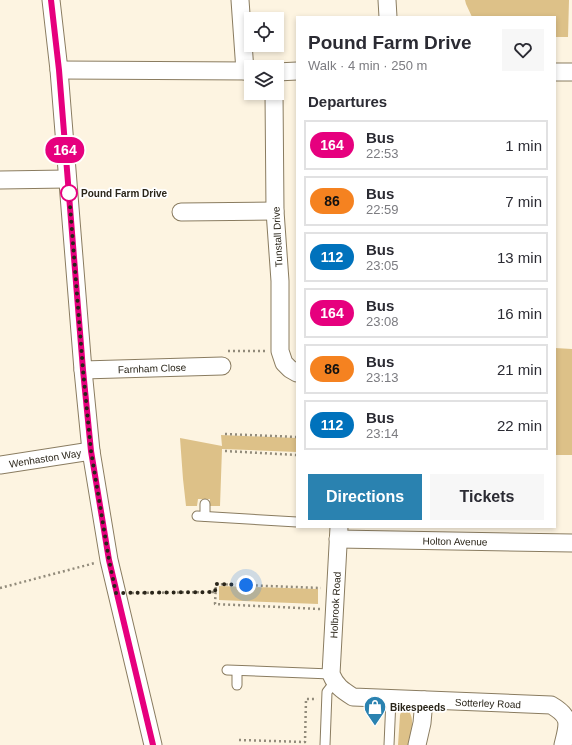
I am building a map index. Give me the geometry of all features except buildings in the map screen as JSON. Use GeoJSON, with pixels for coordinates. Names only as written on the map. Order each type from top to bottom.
{"type":"FeatureCollection","features":[{"type":"Feature","properties":{"kind":"street"},"geometry":{"type":"LineString","coordinates":[[51,0],[59,70],[91,451],[109,560],[153,745]]}},
{"type":"Feature","properties":{"kind":"street"},"geometry":{"type":"LineString","coordinates":[[240,0],[247,60]]}},
{"type":"Feature","properties":{"kind":"street"},"geometry":{"type":"LineString","coordinates":[[387,0],[388,16]]}},
{"type":"Feature","properties":{"kind":"street"},"geometry":{"type":"LineString","coordinates":[[59,70],[244,71]]}},
{"type":"Feature","properties":{"kind":"street"},"geometry":{"type":"LineString","coordinates":[[284,72],[296,71]]}},
{"type":"Feature","properties":{"kind":"street"},"geometry":{"type":"LineString","coordinates":[[556,72],[572,72]]}},
{"type":"Feature","properties":{"kind":"street","name":"Tunstall Drive"},"geometry":{"type":"LineString","coordinates":[[274,100],[275,211],[280,281],[280,351],[284,363],[296,373]]}},
{"type":"Feature","properties":{"kind":"street"},"geometry":{"type":"LineString","coordinates":[[0,180],[67,179]]}},
{"type":"Feature","properties":{"kind":"street"},"geometry":{"type":"LineString","coordinates":[[181,212],[275,211]]}},
{"type":"Feature","properties":{"kind":"street","name":"Farnham Close"},"geometry":{"type":"LineString","coordinates":[[83,370],[219,366]]}},
{"type":"Feature","properties":{"kind":"street","name":"Wenhaston Way"},"geometry":{"type":"LineString","coordinates":[[0,465],[91,451]]}},
{"type":"Feature","properties":{"kind":"street","name":"Holton Avenue"},"geometry":{"type":"LineString","coordinates":[[338,533],[572,544]]}},
{"type":"Feature","properties":{"kind":"street","name":"Holbrook Road"},"geometry":{"type":"LineString","coordinates":[[331,683],[338,533]]}},
{"type":"Feature","properties":{"kind":"street","name":"Sotterley Road"},"geometry":{"type":"LineString","coordinates":[[331,683],[353,697],[551,705],[560,710],[565,717],[567,726],[563,745]]}},
{"type":"Feature","properties":{"kind":"street"},"geometry":{"type":"LineString","coordinates":[[417,745],[422,723],[424,700]]}},
{"type":"Feature","properties":{"kind":"lane"},"geometry":{"type":"LineString","coordinates":[[205,504],[201,516],[296,522]]}},
{"type":"Feature","properties":{"kind":"lane"},"geometry":{"type":"LineString","coordinates":[[227,670],[331,683],[325,745]]}},
{"type":"Feature","properties":{"kind":"lane"},"geometry":{"type":"LineString","coordinates":[[237,671],[237,685]]}},
{"type":"Feature","properties":{"kind":"lane"},"geometry":{"type":"LineString","coordinates":[[389,745],[391,699]]}},
{"type":"Feature","properties":{"kind":"path"},"geometry":{"type":"LineString","coordinates":[[219,366],[216,351],[280,351]]}},
{"type":"Feature","properties":{"kind":"path"},"geometry":{"type":"LineString","coordinates":[[224,434],[296,437]]}},
{"type":"Feature","properties":{"kind":"path"},"geometry":{"type":"LineString","coordinates":[[225,451],[296,456]]}},
{"type":"Feature","properties":{"kind":"path"},"geometry":{"type":"LineString","coordinates":[[0,588],[109,560]]}},
{"type":"Feature","properties":{"kind":"path"},"geometry":{"type":"LineString","coordinates":[[335,588],[216,584],[215,592],[215,604],[335,610]]}},
{"type":"Feature","properties":{"kind":"path"},"geometry":{"type":"LineString","coordinates":[[116,593],[215,592]]}},
{"type":"Feature","properties":{"kind":"path"},"geometry":{"type":"LineString","coordinates":[[239,740],[305,742],[306,699],[320,699],[331,683]]}},
{"type":"Feature","properties":{"kind":"shaded area"},"geometry":{"type":"Polygon","coordinates":[[[465,0],[569,0],[568,37],[556,37],[556,16],[472,16],[465,0]]]}},
{"type":"Feature","properties":{"kind":"shaded area"},"geometry":{"type":"Polygon","coordinates":[[[556,348],[572,349],[572,455],[556,455],[556,348]]]}},
{"type":"Feature","properties":{"kind":"shaded area"},"geometry":{"type":"Polygon","coordinates":[[[221,435],[296,438],[296,452],[222,449],[220,506],[210,506],[210,499],[198,499],[197,506],[186,506],[180,438],[222,446],[221,435]]]}},
{"type":"Feature","properties":{"kind":"shaded area"},"geometry":{"type":"Polygon","coordinates":[[[219,586],[318,589],[318,604],[219,600],[219,586]]]}},
{"type":"Feature","properties":{"kind":"shaded area"},"geometry":{"type":"Polygon","coordinates":[[[405,708],[411,715],[412,730],[408,745],[398,745],[400,715],[402,710],[405,708]]]}},
{"type":"Feature","properties":{"kind":"bus line","name":"164"},"geometry":{"type":"LineString","coordinates":[[51,0],[59,70],[91,451],[109,560],[153,745]]}},
{"type":"Feature","properties":{"kind":"place","name":"Pound Farm Drive"},"geometry":{"type":"Point","coordinates":[69,193]}},
{"type":"Feature","properties":{"kind":"place","name":"Bikespeeds"},"geometry":{"type":"Point","coordinates":[375,726]}},
{"type":"Feature","properties":{"kind":"route"},"geometry":{"type":"LineString","coordinates":[[69,193],[91,451],[116,593],[215,592],[216,584],[246,585]]}}]}
